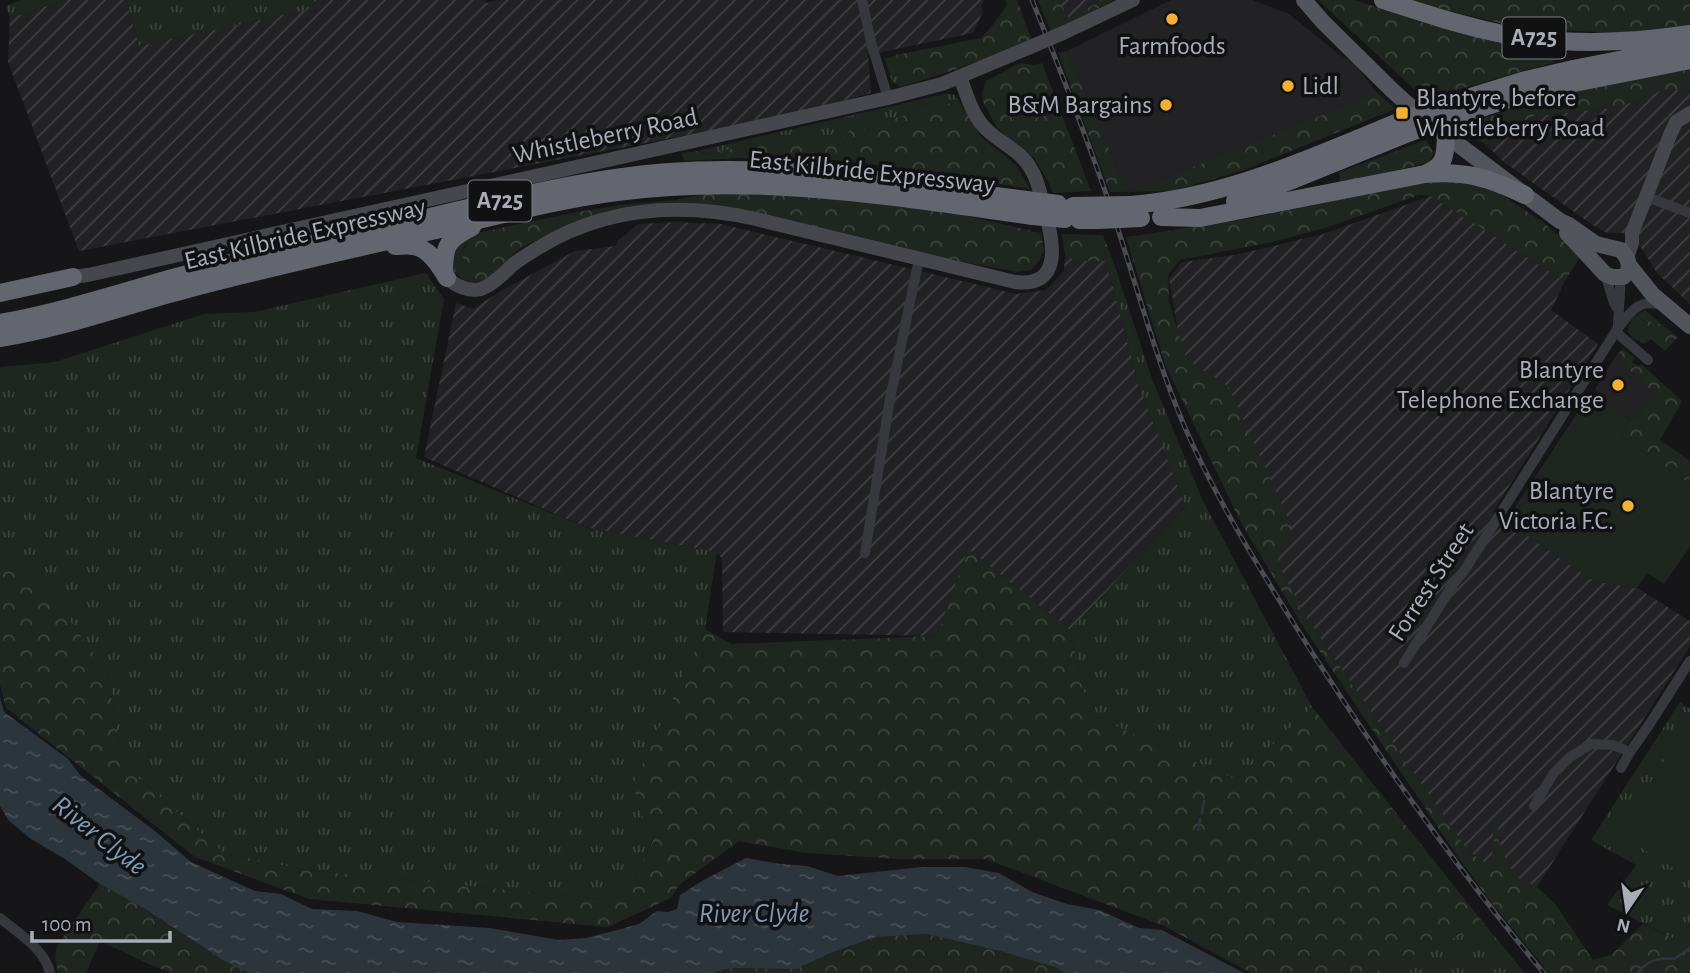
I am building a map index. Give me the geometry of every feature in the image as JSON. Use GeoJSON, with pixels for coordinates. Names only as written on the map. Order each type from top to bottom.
{"type":"FeatureCollection","features":[{"type":"Feature","properties":{"kind":"highway","name":"A725"},"geometry":{"type":"LineString","coordinates":[[1383,0],[1481,29],[1539,39],[1630,41],[1690,34]]}},
{"type":"Feature","properties":{"kind":"highway","name":"East Kilbride Expressway"},"geometry":{"type":"LineString","coordinates":[[1441,122],[1522,81],[1690,46]]}},
{"type":"Feature","properties":{"kind":"highway","name":"East Kilbride Expressway"},"geometry":{"type":"LineString","coordinates":[[0,323],[46,314],[172,279],[376,229],[551,189],[639,175],[702,170],[782,170],[1011,198],[1098,220],[1135,212],[1161,216],[1215,206],[1259,193],[1404,127],[1441,122],[1527,94],[1690,60]]}},
{"type":"Feature","properties":{"kind":"highway"},"geometry":{"type":"LineString","coordinates":[[1425,174],[1435,170],[1445,154],[1441,122]]}},
{"type":"Feature","properties":{"kind":"highway","name":"A725"},"geometry":{"type":"LineString","coordinates":[[1135,212],[1239,185],[1404,127]]}},
{"type":"Feature","properties":{"kind":"highway","name":"A725"},"geometry":{"type":"LineString","coordinates":[[1161,216],[1200,218],[1425,174],[1468,174],[1494,181],[1525,195]]}},
{"type":"Feature","properties":{"kind":"highway","name":"East Kilbride Expressway"},"geometry":{"type":"LineString","coordinates":[[0,338],[44,329],[200,286],[382,243],[560,202],[618,192],[695,185],[746,184],[840,190],[1033,216],[1069,212]]}},
{"type":"Feature","properties":{"kind":"highway"},"geometry":{"type":"LineString","coordinates":[[446,275],[444,253],[448,243],[484,219]]}},
{"type":"Feature","properties":{"kind":"highway"},"geometry":{"type":"LineString","coordinates":[[382,243],[424,250],[446,275]]}},
{"type":"Feature","properties":{"kind":"highway"},"geometry":{"type":"LineString","coordinates":[[0,293],[73,277]]}},
{"type":"Feature","properties":{"kind":"main road","name":"Whistleberry Road"},"geometry":{"type":"LineString","coordinates":[[73,277],[930,88],[1063,33],[1133,0]]}},
{"type":"Feature","properties":{"kind":"main road"},"geometry":{"type":"LineString","coordinates":[[1291,0],[1306,3],[1393,91],[1441,122],[1525,195],[1560,222],[1569,225],[1596,244],[1635,287],[1653,295],[1690,326]]}},
{"type":"Feature","properties":{"kind":"main road"},"geometry":{"type":"LineString","coordinates":[[446,275],[456,285],[465,288],[489,286],[536,249],[569,233],[611,218],[660,210],[690,209],[739,215],[1020,283],[1031,282],[1046,273],[1052,260],[1053,247],[1035,176],[1023,157],[981,123],[960,77]]}},
{"type":"Feature","properties":{"kind":"main road"},"geometry":{"type":"LineString","coordinates":[[1617,265],[1622,240],[1632,233],[1676,122],[1688,114]]}},
{"type":"Feature","properties":{"kind":"main road"},"geometry":{"type":"LineString","coordinates":[[1560,222],[1564,229],[1617,265]]}},
{"type":"Feature","properties":{"kind":"street"},"geometry":{"type":"LineString","coordinates":[[862,0],[888,98]]}},
{"type":"Feature","properties":{"kind":"street"},"geometry":{"type":"LineString","coordinates":[[1647,197],[1690,213]]}},
{"type":"Feature","properties":{"kind":"street"},"geometry":{"type":"LineString","coordinates":[[865,553],[890,399],[919,259]]}},
{"type":"Feature","properties":{"kind":"street"},"geometry":{"type":"LineString","coordinates":[[1617,265],[1621,302],[1617,330],[1648,359]]}},
{"type":"Feature","properties":{"kind":"street"},"geometry":{"type":"LineString","coordinates":[[1617,265],[1614,303],[1618,309]]}},
{"type":"Feature","properties":{"kind":"street","name":"Forrest Street"},"geometry":{"type":"LineString","coordinates":[[1404,663],[1617,330],[1635,308],[1643,303],[1668,307]]}},
{"type":"Feature","properties":{"kind":"street"},"geometry":{"type":"LineString","coordinates":[[1621,768],[1690,661]]}},
{"type":"Feature","properties":{"kind":"street"},"geometry":{"type":"LineString","coordinates":[[1534,806],[1553,775],[1570,757],[1591,744],[1613,745],[1630,752]]}},
{"type":"Feature","properties":{"kind":"street"},"geometry":{"type":"LineString","coordinates":[[0,918],[39,952],[50,973]]}},
{"type":"Feature","properties":{"kind":"shaded area"},"geometry":{"type":"Polygon","coordinates":[[[65,0],[126,0],[139,46],[315,8],[314,0],[485,0],[486,3],[499,0],[985,0],[981,6],[983,12],[973,33],[868,55],[871,93],[798,114],[79,251],[8,62],[10,18],[65,0]]]}},
{"type":"Feature","properties":{"kind":"shaded area"},"geometry":{"type":"Polygon","coordinates":[[[1059,0],[1103,0],[1068,18],[1059,0]]]}},
{"type":"Feature","properties":{"kind":"shaded area"},"geometry":{"type":"Polygon","coordinates":[[[1171,0],[1252,0],[1289,14],[1340,55],[1353,62],[1378,94],[1128,193],[1067,51],[1171,0]]]}},
{"type":"Feature","properties":{"kind":"shaded area"},"geometry":{"type":"Polygon","coordinates":[[[1662,90],[1690,90],[1690,304],[1658,274],[1640,246],[1624,233],[1607,233],[1594,226],[1505,163],[1485,144],[1533,116],[1619,107],[1662,90]]]}},
{"type":"Feature","properties":{"kind":"shaded area"},"geometry":{"type":"Polygon","coordinates":[[[1431,196],[1565,281],[1551,310],[1598,344],[1493,512],[1594,581],[1637,588],[1690,621],[1690,646],[1537,887],[1485,863],[1468,851],[1306,618],[1192,402],[1169,278],[1182,262],[1235,255],[1323,234],[1431,196]]]}},
{"type":"Feature","properties":{"kind":"shaded area"},"geometry":{"type":"Polygon","coordinates":[[[638,224],[721,224],[1017,294],[1046,290],[1064,271],[1065,256],[1079,261],[1106,261],[1139,386],[1186,507],[1070,630],[968,549],[937,636],[723,632],[722,559],[717,552],[588,528],[424,457],[456,303],[473,309],[575,251],[616,246],[618,241],[638,224]]]}},
{"type":"Feature","properties":{"kind":"shaded area"},"geometry":{"type":"Polygon","coordinates":[[[1617,354],[1636,377],[1656,394],[1637,417],[1630,420],[1601,399],[1603,397],[1595,389],[1617,354]]]}},
{"type":"Feature","properties":{"kind":"green space"},"geometry":{"type":"Polygon","coordinates":[[[22,0],[65,0],[10,18],[6,6],[22,0]]]}},
{"type":"Feature","properties":{"kind":"green space"},"geometry":{"type":"Polygon","coordinates":[[[126,0],[314,0],[316,8],[139,46],[126,0]]]}},
{"type":"Feature","properties":{"kind":"green space"},"geometry":{"type":"Polygon","coordinates":[[[1005,0],[1017,0],[1032,41],[914,83],[900,74],[896,55],[981,38],[1007,5],[1005,0]]]}},
{"type":"Feature","properties":{"kind":"green space"},"geometry":{"type":"Polygon","coordinates":[[[1038,0],[1059,0],[1068,18],[1103,0],[1114,0],[1051,32],[1038,0]]]}},
{"type":"Feature","properties":{"kind":"green space"},"geometry":{"type":"Polygon","coordinates":[[[1318,0],[1355,0],[1424,23],[1495,42],[1562,51],[1552,63],[1425,99],[1318,0]]]}},
{"type":"Feature","properties":{"kind":"green space"},"geometry":{"type":"Polygon","coordinates":[[[1411,0],[1690,0],[1690,26],[1616,33],[1521,28],[1411,0]]]}},
{"type":"Feature","properties":{"kind":"green space"},"geometry":{"type":"Polygon","coordinates":[[[1067,51],[1127,192],[1110,192],[1058,53],[1067,51]]]}},
{"type":"Feature","properties":{"kind":"green space"},"geometry":{"type":"Polygon","coordinates":[[[896,55],[900,74],[914,83],[900,87],[892,82],[885,59],[896,55]]]}},
{"type":"Feature","properties":{"kind":"green space"},"geometry":{"type":"Polygon","coordinates":[[[1020,63],[1042,63],[1091,191],[1053,193],[1034,158],[1014,144],[996,126],[983,102],[982,92],[986,81],[1020,63]]]}},
{"type":"Feature","properties":{"kind":"green space"},"geometry":{"type":"Polygon","coordinates":[[[1690,70],[1690,90],[1662,90],[1619,107],[1533,116],[1485,144],[1457,127],[1529,103],[1609,83],[1690,70]]]}},
{"type":"Feature","properties":{"kind":"green space"},"geometry":{"type":"Polygon","coordinates":[[[949,93],[955,95],[962,106],[932,101],[900,117],[884,120],[841,139],[787,138],[760,147],[755,143],[711,154],[697,151],[949,93]]]}},
{"type":"Feature","properties":{"kind":"green space"},"geometry":{"type":"Polygon","coordinates":[[[1378,93],[1395,109],[1244,170],[1172,191],[1131,192],[1378,93]]]}},
{"type":"Feature","properties":{"kind":"green space"},"geometry":{"type":"Polygon","coordinates":[[[933,101],[962,106],[980,136],[1016,165],[1030,189],[832,160],[739,158],[684,161],[682,153],[697,151],[711,154],[755,143],[761,146],[783,138],[841,139],[851,129],[866,130],[933,101]]]}},
{"type":"Feature","properties":{"kind":"green space"},"geometry":{"type":"Polygon","coordinates":[[[1426,140],[1434,153],[1429,162],[1340,185],[1339,172],[1426,140]]]}},
{"type":"Feature","properties":{"kind":"green space"},"geometry":{"type":"Polygon","coordinates":[[[1464,180],[1499,193],[1543,222],[1581,255],[1565,281],[1431,196],[1419,195],[1325,228],[1272,242],[1180,260],[1168,275],[1169,302],[1187,360],[1228,386],[1292,527],[1277,562],[1306,618],[1468,851],[1485,863],[1491,860],[1494,843],[1492,824],[1498,825],[1499,841],[1508,865],[1520,879],[1537,887],[1556,905],[1593,960],[1611,955],[1643,924],[1678,941],[1690,936],[1690,973],[1549,973],[1493,905],[1302,625],[1240,521],[1165,364],[1126,237],[1246,219],[1416,182],[1464,180]]]}},
{"type":"Feature","properties":{"kind":"green space"},"geometry":{"type":"Polygon","coordinates":[[[746,192],[861,200],[959,214],[1041,233],[1044,251],[1031,270],[1018,272],[914,253],[756,214],[598,216],[520,248],[488,278],[478,282],[468,274],[463,263],[466,246],[477,233],[620,205],[677,200],[706,193],[746,192]]]}},
{"type":"Feature","properties":{"kind":"green space"},"geometry":{"type":"Polygon","coordinates":[[[477,233],[464,246],[463,258],[466,271],[478,282],[463,279],[451,268],[456,242],[477,233]]]}},
{"type":"Feature","properties":{"kind":"green space"},"geometry":{"type":"Polygon","coordinates":[[[1062,234],[1103,235],[1113,261],[1079,261],[1065,256],[1062,234]]]}},
{"type":"Feature","properties":{"kind":"green space"},"geometry":{"type":"Polygon","coordinates":[[[1106,261],[1113,261],[1152,379],[1203,501],[1312,707],[1236,780],[1089,714],[1070,630],[1186,507],[1139,386],[1106,261]]]}},
{"type":"Feature","properties":{"kind":"green space"},"geometry":{"type":"Polygon","coordinates":[[[426,273],[444,299],[416,458],[588,528],[717,552],[705,629],[633,785],[641,814],[655,835],[633,883],[601,899],[305,870],[224,853],[123,765],[107,672],[38,577],[0,558],[0,367],[55,362],[204,314],[254,312],[426,273]]]}},
{"type":"Feature","properties":{"kind":"green space"},"geometry":{"type":"Polygon","coordinates":[[[1645,310],[1663,325],[1640,319],[1642,343],[1628,332],[1633,319],[1645,310]]]}},
{"type":"Feature","properties":{"kind":"green space"},"geometry":{"type":"Polygon","coordinates":[[[1639,319],[1663,325],[1678,337],[1665,351],[1651,339],[1642,343],[1639,319]]]}},
{"type":"Feature","properties":{"kind":"green space"},"geometry":{"type":"Polygon","coordinates":[[[1623,349],[1635,358],[1632,362],[1639,366],[1641,364],[1682,401],[1660,440],[1690,461],[1690,484],[1620,436],[1630,420],[1637,417],[1656,394],[1636,377],[1617,354],[1623,349]]]}},
{"type":"Feature","properties":{"kind":"green space"},"geometry":{"type":"Polygon","coordinates":[[[1601,399],[1630,420],[1620,436],[1690,484],[1690,547],[1664,584],[1647,573],[1637,588],[1594,581],[1506,521],[1583,404],[1601,399]]]}},
{"type":"Feature","properties":{"kind":"green space"},"geometry":{"type":"Polygon","coordinates":[[[968,549],[1070,630],[1089,714],[1236,780],[1312,707],[1485,925],[1372,973],[1251,973],[1164,926],[986,859],[899,859],[807,853],[739,841],[679,885],[671,898],[608,927],[309,899],[195,857],[6,708],[0,684],[0,558],[38,577],[107,672],[123,765],[224,853],[305,870],[601,899],[633,883],[655,836],[641,814],[633,785],[705,629],[731,644],[937,636],[968,549]]]}},
{"type":"Feature","properties":{"kind":"green space"},"geometry":{"type":"Polygon","coordinates":[[[1680,702],[1690,709],[1690,936],[1678,941],[1607,905],[1636,865],[1591,840],[1680,702]]]}},
{"type":"Feature","properties":{"kind":"green space"},"geometry":{"type":"Polygon","coordinates":[[[1688,723],[1690,870],[1686,876],[1618,833],[1688,723]]]}},
{"type":"Feature","properties":{"kind":"green space"},"geometry":{"type":"Polygon","coordinates":[[[100,884],[147,910],[224,961],[249,973],[172,973],[100,941],[86,973],[58,973],[55,957],[57,946],[100,884]]]}},
{"type":"Feature","properties":{"kind":"green space"},"geometry":{"type":"Polygon","coordinates":[[[1485,925],[1525,973],[1372,973],[1485,925]]]}},
{"type":"Feature","properties":{"kind":"green space"},"geometry":{"type":"Polygon","coordinates":[[[927,934],[1000,951],[1057,968],[1065,973],[711,973],[731,968],[796,969],[876,937],[927,934]]]}},
{"type":"Feature","properties":{"kind":"water","name":"River Clyde"},"geometry":{"type":"Polygon","coordinates":[[[0,697],[4,712],[68,759],[81,776],[155,831],[191,862],[255,891],[281,894],[312,909],[357,911],[397,922],[489,928],[559,940],[586,938],[621,929],[639,924],[657,911],[677,909],[680,895],[746,858],[807,866],[838,876],[922,867],[965,867],[999,873],[1032,892],[1067,904],[1099,910],[1139,928],[1162,930],[1244,973],[1065,973],[1057,968],[1000,951],[927,934],[876,937],[796,969],[731,968],[711,973],[249,973],[224,961],[147,910],[100,884],[31,839],[9,821],[0,806],[0,697]]]}},
{"type":"Feature","properties":{"kind":"waterway"},"geometry":{"type":"LineString","coordinates":[[1202,813],[1204,801]]}},
{"type":"Feature","properties":{"kind":"waterway"},"geometry":{"type":"LineString","coordinates":[[1198,830],[1200,819]]}},
{"type":"Feature","properties":{"kind":"waterway"},"geometry":{"type":"LineString","coordinates":[[1638,973],[1649,962],[1674,959],[1690,948]]}},
{"type":"Feature","properties":{"kind":"railway"},"geometry":{"type":"LineString","coordinates":[[1032,0],[1102,182],[1175,403],[1210,480],[1280,601],[1382,759],[1477,890],[1544,973]]}},
{"type":"Feature","properties":{"kind":"place","name":"Farmfoods"},"geometry":{"type":"Point","coordinates":[1172,19]}},
{"type":"Feature","properties":{"kind":"place","name":"Lidl"},"geometry":{"type":"Point","coordinates":[1288,86]}},
{"type":"Feature","properties":{"kind":"place","name":"B&M Bargains"},"geometry":{"type":"Point","coordinates":[1166,105]}},
{"type":"Feature","properties":{"kind":"place","name":"Blantyre, before Whistleberry Road"},"geometry":{"type":"Point","coordinates":[1402,113]}},
{"type":"Feature","properties":{"kind":"place","name":"Blantyre Telephone Exchange"},"geometry":{"type":"Point","coordinates":[1618,385]}},
{"type":"Feature","properties":{"kind":"place","name":"Blantyre Victoria F.C."},"geometry":{"type":"Point","coordinates":[1628,506]}}]}
